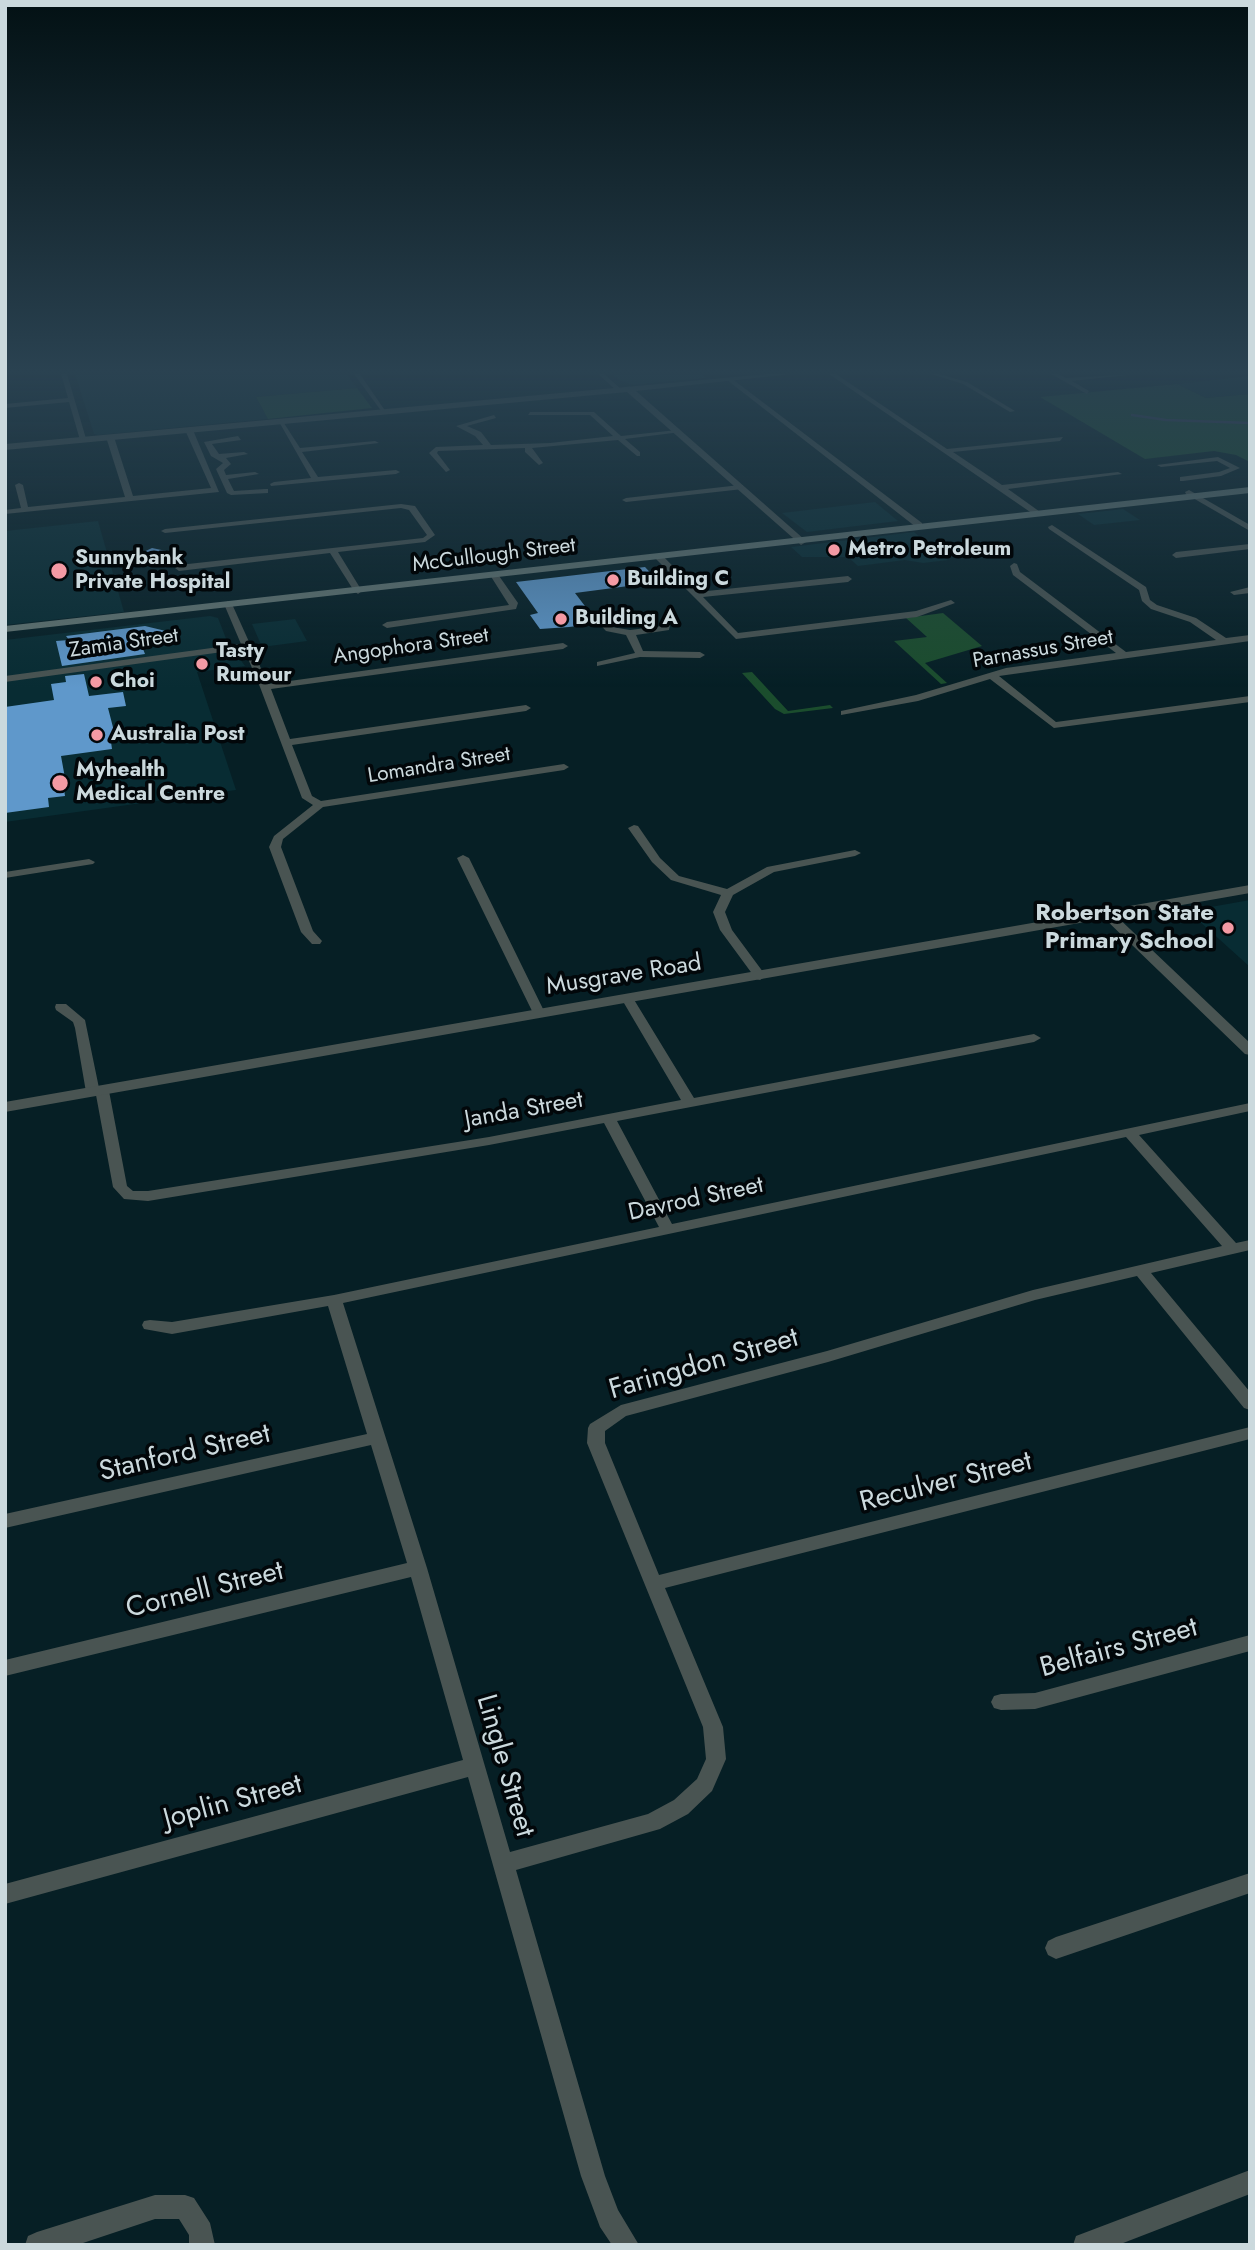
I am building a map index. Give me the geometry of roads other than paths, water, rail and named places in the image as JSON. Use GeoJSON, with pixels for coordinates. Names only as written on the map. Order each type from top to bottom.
{"type":"FeatureCollection","features":[{"type":"Feature","properties":{"kind":"main road","name":"McCullough Street"},"geometry":{"type":"LineString","coordinates":[[5,635],[336,593],[798,539],[891,531],[919,525],[1250,487]]}},
{"type":"Feature","properties":{"kind":"main road","name":"McCullough Street"},"geometry":{"type":"LineString","coordinates":[[5,629],[229,606]]}},
{"type":"Feature","properties":{"kind":"street"},"geometry":{"type":"LineString","coordinates":[[124,479],[130,499]]}},
{"type":"Feature","properties":{"kind":"street"},"geometry":{"type":"LineString","coordinates":[[5,512],[216,490],[211,479]]}},
{"type":"Feature","properties":{"kind":"street"},"geometry":{"type":"LineString","coordinates":[[225,479],[231,493],[265,491]]}},
{"type":"Feature","properties":{"kind":"street"},"geometry":{"type":"LineString","coordinates":[[274,484],[326,479]]}},
{"type":"Feature","properties":{"kind":"street"},"geometry":{"type":"LineString","coordinates":[[731,479],[798,539]]}},
{"type":"Feature","properties":{"kind":"street"},"geometry":{"type":"LineString","coordinates":[[859,479],[919,525]]}},
{"type":"Feature","properties":{"kind":"street"},"geometry":{"type":"LineString","coordinates":[[987,479],[1036,512]]}},
{"type":"Feature","properties":{"kind":"street"},"geometry":{"type":"LineString","coordinates":[[1000,488],[1076,479]]}},
{"type":"Feature","properties":{"kind":"street"},"geometry":{"type":"LineString","coordinates":[[19,485],[25,510]]}},
{"type":"Feature","properties":{"kind":"street"},"geometry":{"type":"LineString","coordinates":[[626,500],[740,487]]}},
{"type":"Feature","properties":{"kind":"street"},"geometry":{"type":"LineString","coordinates":[[1192,495],[1250,529]]}},
{"type":"Feature","properties":{"kind":"street"},"geometry":{"type":"LineString","coordinates":[[165,532],[408,507],[431,535],[429,539],[179,568]]}},
{"type":"Feature","properties":{"kind":"street"},"geometry":{"type":"LineString","coordinates":[[1052,527],[1143,589],[1146,601],[1154,607],[1193,621],[1224,641]]}},
{"type":"Feature","properties":{"kind":"street"},"geometry":{"type":"LineString","coordinates":[[1176,555],[1250,546]]}},
{"type":"Feature","properties":{"kind":"street"},"geometry":{"type":"LineString","coordinates":[[333,551],[358,591]]}},
{"type":"Feature","properties":{"kind":"street"},"geometry":{"type":"LineString","coordinates":[[658,556],[736,636],[917,614],[951,603]]}},
{"type":"Feature","properties":{"kind":"street"},"geometry":{"type":"LineString","coordinates":[[1014,566],[1016,573],[1124,655]]}},
{"type":"Feature","properties":{"kind":"street"},"geometry":{"type":"LineString","coordinates":[[387,625],[513,607],[514,603],[494,575]]}},
{"type":"Feature","properties":{"kind":"street"},"geometry":{"type":"LineString","coordinates":[[696,595],[848,579]]}},
{"type":"Feature","properties":{"kind":"street"},"geometry":{"type":"LineString","coordinates":[[1234,592],[1250,590]]}},
{"type":"Feature","properties":{"kind":"street"},"geometry":{"type":"LineString","coordinates":[[229,606],[288,742],[307,798],[320,804],[278,838],[275,847],[307,932],[316,940]]}},
{"type":"Feature","properties":{"kind":"street"},"geometry":{"type":"LineString","coordinates":[[597,616],[609,629],[630,633],[666,628],[669,617]]}},
{"type":"Feature","properties":{"kind":"street"},"geometry":{"type":"LineString","coordinates":[[630,633],[640,654]]}},
{"type":"Feature","properties":{"kind":"street","name":"Parnassus Street"},"geometry":{"type":"LineString","coordinates":[[845,713],[918,698],[991,675],[1250,638]]}},
{"type":"Feature","properties":{"kind":"street","name":"Zamia Street"},"geometry":{"type":"LineString","coordinates":[[5,679],[247,646]]}},
{"type":"Feature","properties":{"kind":"street","name":"Angophora Street"},"geometry":{"type":"LineString","coordinates":[[265,687],[563,646]]}},
{"type":"Feature","properties":{"kind":"street"},"geometry":{"type":"LineString","coordinates":[[600,664],[640,654],[697,650]]}},
{"type":"Feature","properties":{"kind":"street"},"geometry":{"type":"LineString","coordinates":[[991,675],[1055,725],[1250,699]]}},
{"type":"Feature","properties":{"kind":"street"},"geometry":{"type":"LineString","coordinates":[[288,742],[526,709]]}},
{"type":"Feature","properties":{"kind":"street","name":"Lomandra Street"},"geometry":{"type":"LineString","coordinates":[[320,804],[564,767]]}},
{"type":"Feature","properties":{"kind":"street"},"geometry":{"type":"LineString","coordinates":[[634,828],[656,860],[675,878],[728,892]]}},
{"type":"Feature","properties":{"kind":"street"},"geometry":{"type":"LineString","coordinates":[[760,976],[726,930],[719,912],[728,892],[771,869],[855,852]]}},
{"type":"Feature","properties":{"kind":"street"},"geometry":{"type":"LineString","coordinates":[[463,859],[539,1013]]}},
{"type":"Feature","properties":{"kind":"street"},"geometry":{"type":"LineString","coordinates":[[5,875],[89,862]]}},
{"type":"Feature","properties":{"kind":"street","name":"Musgrave Road"},"geometry":{"type":"LineString","coordinates":[[5,1107],[1250,889]]}},
{"type":"Feature","properties":{"kind":"street"},"geometry":{"type":"LineString","coordinates":[[1107,914],[1250,1051]]}},
{"type":"Feature","properties":{"kind":"street"},"geometry":{"type":"LineString","coordinates":[[627,998],[689,1102]]}},
{"type":"Feature","properties":{"kind":"street"},"geometry":{"type":"LineString","coordinates":[[61,1007],[79,1020],[97,1091]]}},
{"type":"Feature","properties":{"kind":"street","name":"Janda Street"},"geometry":{"type":"LineString","coordinates":[[97,1091],[120,1187],[129,1196],[148,1196],[609,1119],[1034,1038]]}},
{"type":"Feature","properties":{"kind":"street","name":"Davrod Street"},"geometry":{"type":"LineString","coordinates":[[150,1325],[173,1328],[334,1300],[1250,1107]]}},
{"type":"Feature","properties":{"kind":"street"},"geometry":{"type":"LineString","coordinates":[[609,1119],[667,1230]]}},
{"type":"Feature","properties":{"kind":"street"},"geometry":{"type":"LineString","coordinates":[[1130,1133],[1242,1247]]}},
{"type":"Feature","properties":{"kind":"street","name":"Faringdon Street"},"geometry":{"type":"LineString","coordinates":[[503,1864],[653,1822],[681,1807],[705,1785],[716,1759],[713,1727],[596,1443],[596,1428],[621,1411],[828,1356],[1032,1295],[1242,1247]]}},
{"type":"Feature","properties":{"kind":"street"},"geometry":{"type":"LineString","coordinates":[[1141,1271],[1250,1404]]}},
{"type":"Feature","properties":{"kind":"street","name":"Lingle Street"},"geometry":{"type":"LineString","coordinates":[[334,1300],[418,1568],[593,2176],[609,2218],[628,2245]]}},
{"type":"Feature","properties":{"kind":"street","name":"Reculver Street"},"geometry":{"type":"LineString","coordinates":[[654,1583],[1250,1433]]}},
{"type":"Feature","properties":{"kind":"street","name":"Stanford Street"},"geometry":{"type":"LineString","coordinates":[[5,1521],[376,1438]]}},
{"type":"Feature","properties":{"kind":"street","name":"Cornell Street"},"geometry":{"type":"LineString","coordinates":[[5,1668],[418,1568]]}},
{"type":"Feature","properties":{"kind":"street","name":"Belfairs Street"},"geometry":{"type":"LineString","coordinates":[[1002,1702],[1035,1701],[1250,1643]]}},
{"type":"Feature","properties":{"kind":"street","name":"Joplin Street"},"geometry":{"type":"LineString","coordinates":[[5,1894],[475,1766]]}},
{"type":"Feature","properties":{"kind":"street"},"geometry":{"type":"LineString","coordinates":[[1056,1948],[1250,1883]]}},
{"type":"Feature","properties":{"kind":"street"},"geometry":{"type":"LineString","coordinates":[[1085,2245],[1250,2182]]}},
{"type":"Feature","properties":{"kind":"street"},"geometry":{"type":"LineString","coordinates":[[37,2245],[156,2207],[186,2207],[201,2232],[202,2245]]}},
{"type":"Feature","properties":{"kind":"place","name":"Metro Petroleum"},"geometry":{"type":"Point","coordinates":[834,550]}},
{"type":"Feature","properties":{"kind":"place","name":"Sunnybank Private Hospital"},"geometry":{"type":"Point","coordinates":[59,571]}},
{"type":"Feature","properties":{"kind":"place","name":"Building C"},"geometry":{"type":"Point","coordinates":[613,580]}},
{"type":"Feature","properties":{"kind":"place","name":"Building A"},"geometry":{"type":"Point","coordinates":[561,619]}},
{"type":"Feature","properties":{"kind":"place","name":"Tasty Rumour"},"geometry":{"type":"Point","coordinates":[202,664]}},
{"type":"Feature","properties":{"kind":"place","name":"Choi"},"geometry":{"type":"Point","coordinates":[96,682]}},
{"type":"Feature","properties":{"kind":"place","name":"Australia Post"},"geometry":{"type":"Point","coordinates":[97,735]}},
{"type":"Feature","properties":{"kind":"place","name":"Myhealth Medical Centre"},"geometry":{"type":"Point","coordinates":[60,783]}},
{"type":"Feature","properties":{"kind":"place","name":"Robertson State Primary School"},"geometry":{"type":"Point","coordinates":[1228,928]}}]}
